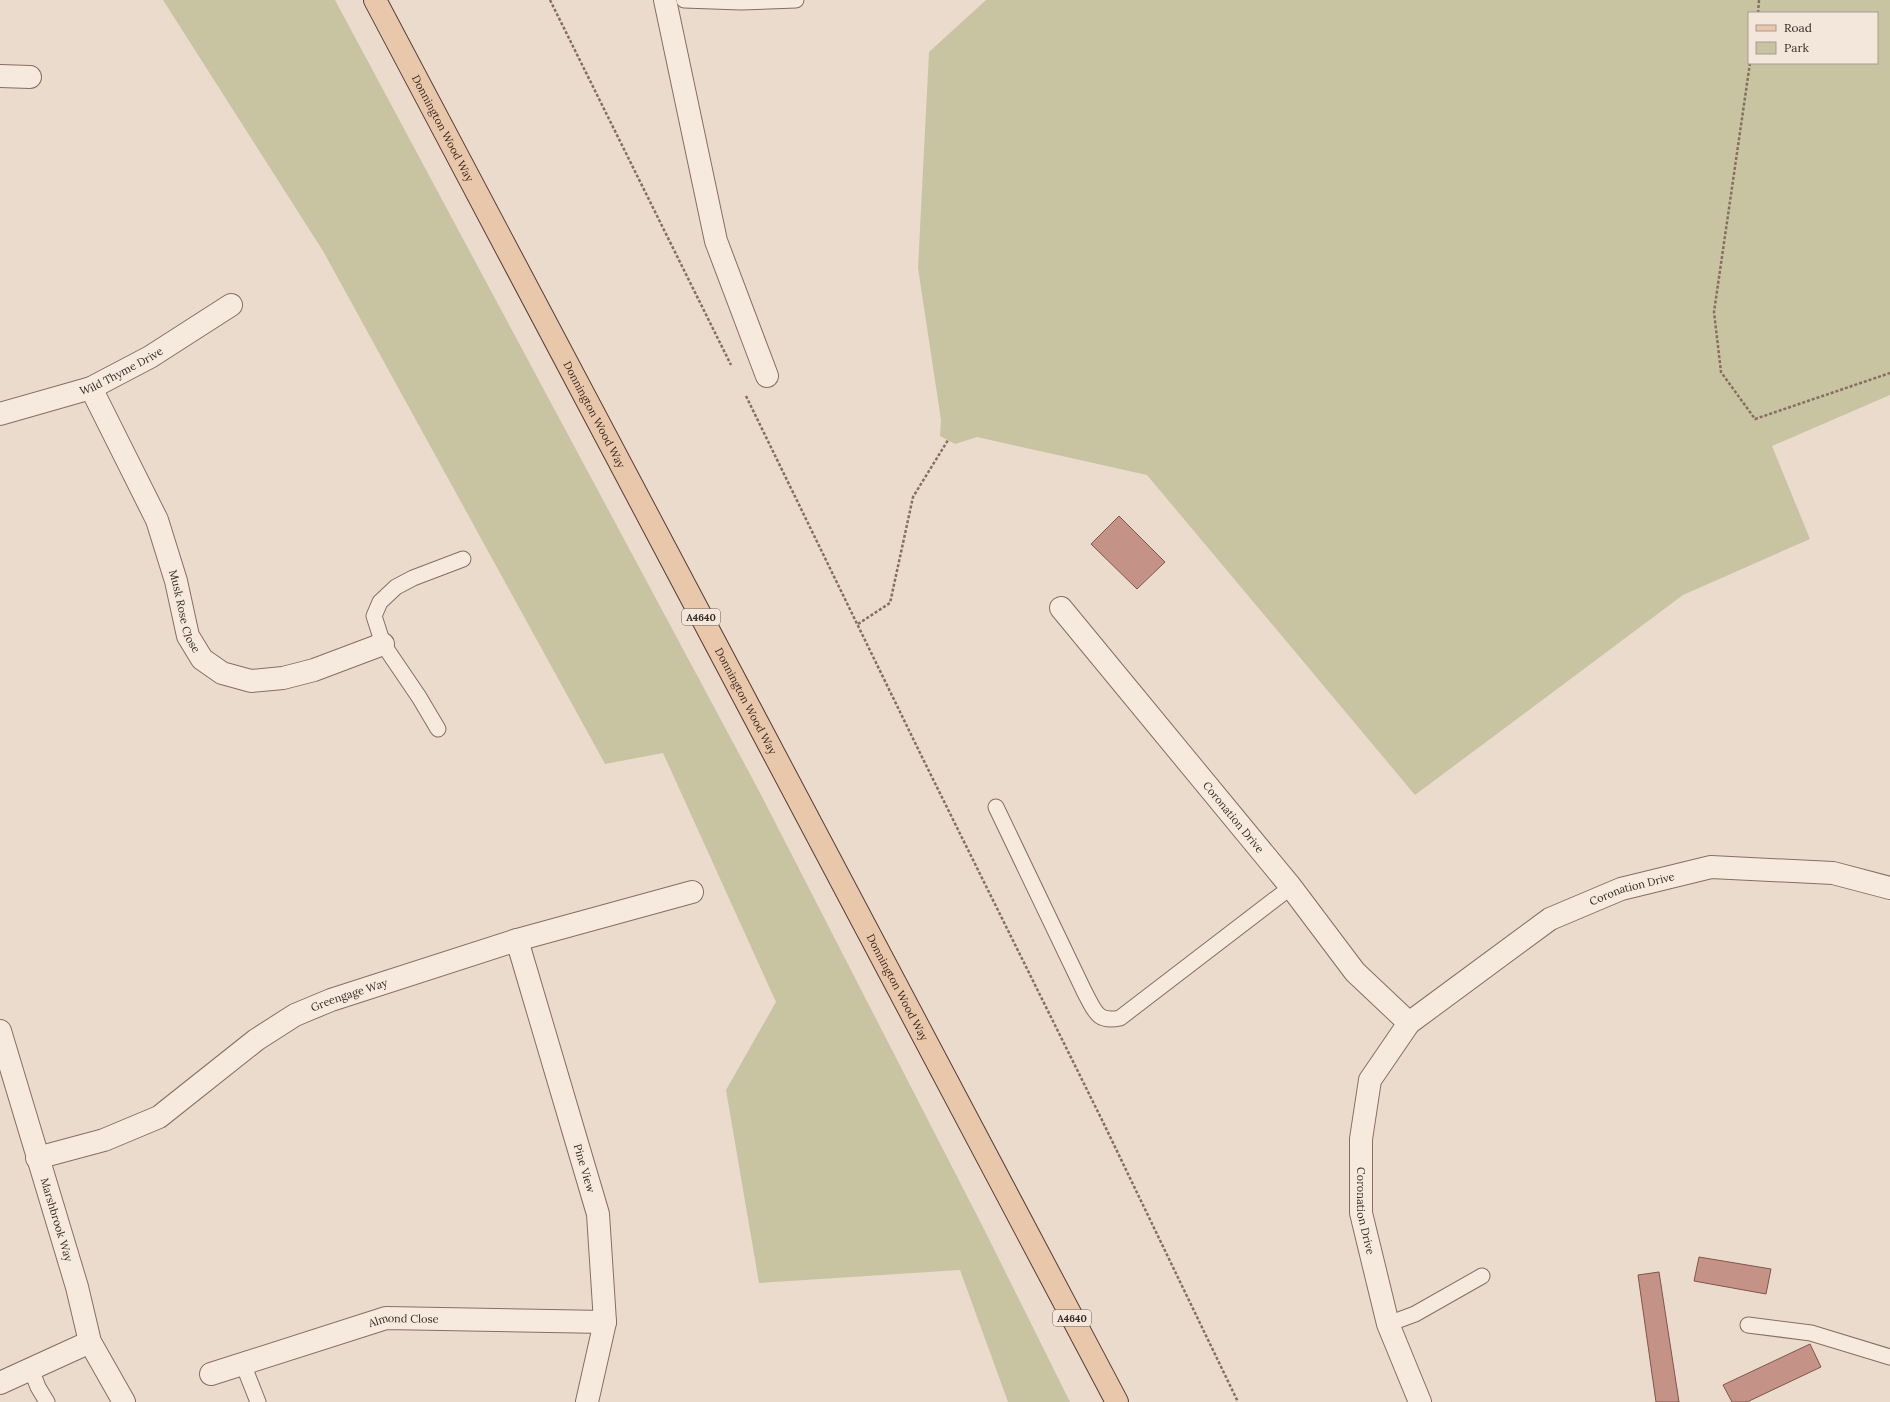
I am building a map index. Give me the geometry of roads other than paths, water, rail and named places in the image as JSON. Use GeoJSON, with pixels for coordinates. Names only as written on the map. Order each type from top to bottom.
{"type":"FeatureCollection","features":[{"type":"Feature","properties":{"kind":"main road","name":"Donnington Wood Way"},"geometry":{"type":"LineString","coordinates":[[375,0],[1117,1402]]}},
{"type":"Feature","properties":{"kind":"street"},"geometry":{"type":"LineString","coordinates":[[665,0],[716,241],[767,376]]}},
{"type":"Feature","properties":{"kind":"street"},"geometry":{"type":"LineString","coordinates":[[0,76],[30,77]]}},
{"type":"Feature","properties":{"kind":"street","name":"Wild Thyme Drive"},"geometry":{"type":"LineString","coordinates":[[0,414],[92,388],[150,357],[231,305]]}},
{"type":"Feature","properties":{"kind":"street","name":"Musk Rose Close"},"geometry":{"type":"LineString","coordinates":[[92,388],[157,520],[176,581],[188,636],[202,659],[222,673],[251,681],[283,678],[308,671],[383,644]]}},
{"type":"Feature","properties":{"kind":"street","name":"Coronation Drive"},"geometry":{"type":"LineString","coordinates":[[1061,608],[1291,887],[1355,972],[1409,1023]]}},
{"type":"Feature","properties":{"kind":"street","name":"Coronation Drive"},"geometry":{"type":"LineString","coordinates":[[1420,1402],[1388,1324],[1361,1213],[1361,1139],[1370,1080],[1409,1023],[1550,919],[1621,889],[1711,867],[1833,873],[1890,888]]}},
{"type":"Feature","properties":{"kind":"street","name":"Greengage Way"},"geometry":{"type":"LineString","coordinates":[[37,1158],[104,1140],[159,1118],[256,1040],[295,1015],[331,1000],[517,940],[692,892]]}},
{"type":"Feature","properties":{"kind":"street","name":"Pine View"},"geometry":{"type":"LineString","coordinates":[[517,940],[598,1214],[604,1322],[587,1402]]}},
{"type":"Feature","properties":{"kind":"street","name":"Marshbrook Way"},"geometry":{"type":"LineString","coordinates":[[0,1031],[77,1287],[90,1342],[124,1402]]}},
{"type":"Feature","properties":{"kind":"street","name":"Almond Close"},"geometry":{"type":"LineString","coordinates":[[211,1374],[386,1318],[604,1322]]}},
{"type":"Feature","properties":{"kind":"street"},"geometry":{"type":"LineString","coordinates":[[0,1383],[90,1342]]}},
{"type":"Feature","properties":{"kind":"lane"},"geometry":{"type":"LineString","coordinates":[[684,0],[741,2],[796,0]]}},
{"type":"Feature","properties":{"kind":"lane"},"geometry":{"type":"LineString","coordinates":[[438,729],[419,697],[383,644],[374,616],[380,602],[396,587],[413,578],[463,558]]}},
{"type":"Feature","properties":{"kind":"lane"},"geometry":{"type":"LineString","coordinates":[[996,808],[1085,994],[1098,1016],[1108,1020],[1120,1018],[1291,887]]}},
{"type":"Feature","properties":{"kind":"lane"},"geometry":{"type":"LineString","coordinates":[[1388,1324],[1415,1314],[1482,1276]]}},
{"type":"Feature","properties":{"kind":"lane"},"geometry":{"type":"LineString","coordinates":[[1748,1325],[1811,1333],[1890,1358]]}},
{"type":"Feature","properties":{"kind":"lane"},"geometry":{"type":"LineString","coordinates":[[243,1364],[258,1402]]}},
{"type":"Feature","properties":{"kind":"lane"},"geometry":{"type":"LineString","coordinates":[[31,1369],[38,1387],[48,1402]]}}]}
